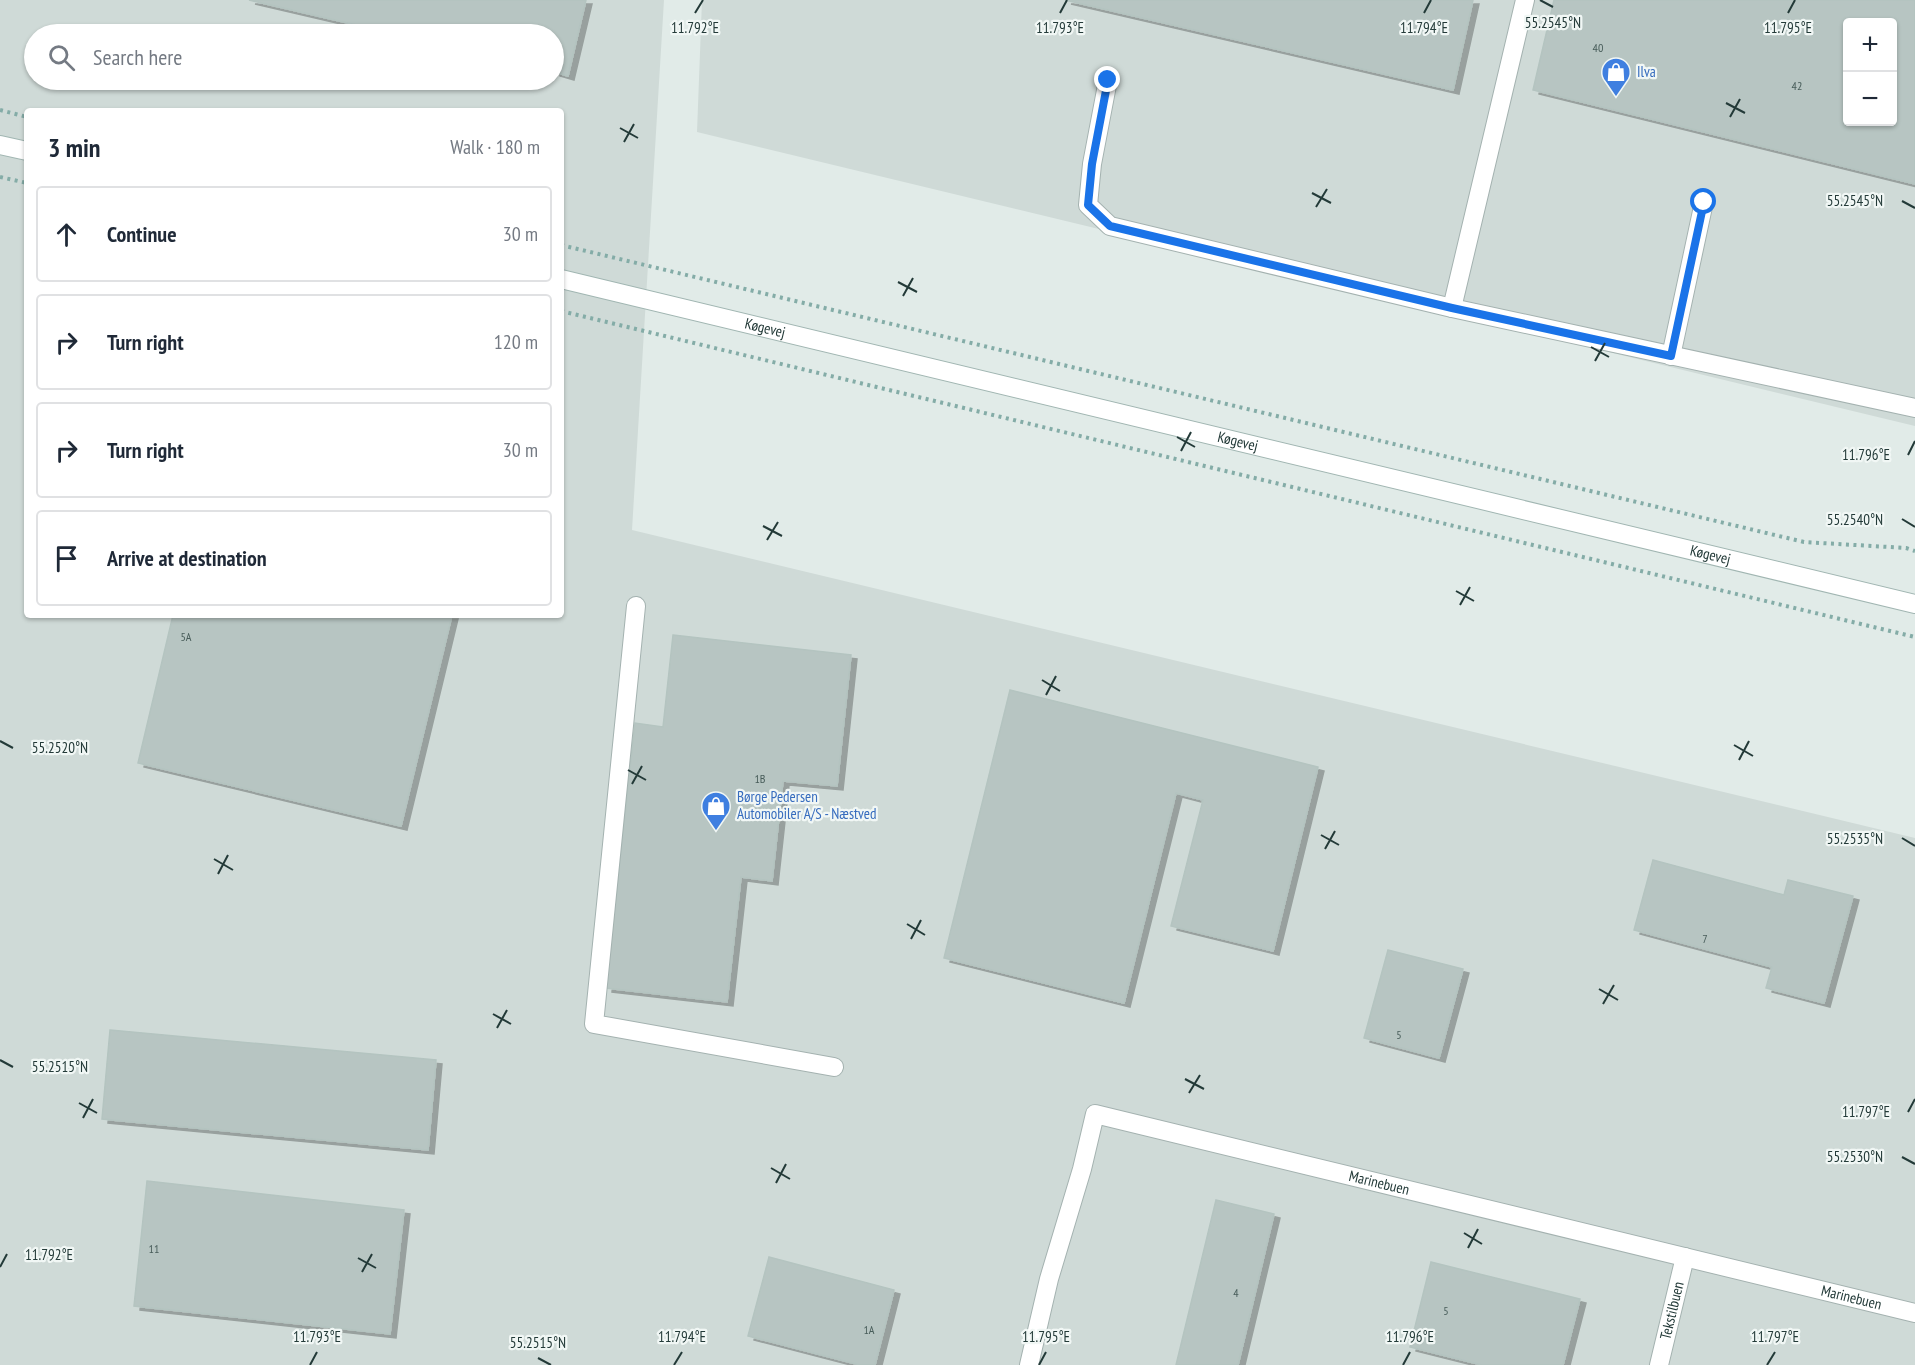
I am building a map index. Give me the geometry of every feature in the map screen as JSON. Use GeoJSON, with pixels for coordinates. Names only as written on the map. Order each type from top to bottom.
{"type":"FeatureCollection","features":[{"type":"Feature","properties":{"kind":"street"},"geometry":{"type":"LineString","coordinates":[[1452,308],[1524,0]]}},
{"type":"Feature","properties":{"kind":"street"},"geometry":{"type":"LineString","coordinates":[[1108,80],[1092,164],[1088,205],[1110,226],[1452,308],[1915,408]]}},
{"type":"Feature","properties":{"kind":"street"},"geometry":{"type":"LineString","coordinates":[[0,144],[24,150]]}},
{"type":"Feature","properties":{"kind":"street"},"geometry":{"type":"LineString","coordinates":[[1671,356],[1704,202]]}},
{"type":"Feature","properties":{"kind":"street","name":"Køgevej"},"geometry":{"type":"LineString","coordinates":[[564,280],[1915,603]]}},
{"type":"Feature","properties":{"kind":"street"},"geometry":{"type":"LineString","coordinates":[[636,606],[594,1024],[834,1067]]}},
{"type":"Feature","properties":{"kind":"street","name":"Marinebuen"},"geometry":{"type":"LineString","coordinates":[[1029,1365],[1049,1279],[1082,1169],[1095,1114],[1915,1313]]}},
{"type":"Feature","properties":{"kind":"street","name":"Tekstilbuen"},"geometry":{"type":"LineString","coordinates":[[1659,1365],[1685,1257]]}},
{"type":"Feature","properties":{"kind":"path"},"geometry":{"type":"LineString","coordinates":[[0,110],[24,116]]}},
{"type":"Feature","properties":{"kind":"path"},"geometry":{"type":"LineString","coordinates":[[0,177],[24,182]]}},
{"type":"Feature","properties":{"kind":"path"},"geometry":{"type":"LineString","coordinates":[[564,245],[1804,542],[1915,550]]}},
{"type":"Feature","properties":{"kind":"path"},"geometry":{"type":"LineString","coordinates":[[564,312],[1915,637]]}},
{"type":"Feature","properties":{"kind":"shaded area"},"geometry":{"type":"Polygon","coordinates":[[[0,0],[664,0],[632,530],[1915,838],[1915,1365],[0,1365],[0,0]]]}},
{"type":"Feature","properties":{"kind":"shaded area"},"geometry":{"type":"Polygon","coordinates":[[[702,0],[1915,0],[1915,426],[697,132],[702,0]]]}},
{"type":"Feature","properties":{"kind":"building"},"geometry":{"type":"Polygon","coordinates":[[[249,0],[586,0],[568,76],[564,75],[564,24],[352,24],[249,0]]]}},
{"type":"Feature","properties":{"kind":"building"},"geometry":{"type":"Polygon","coordinates":[[[1065,0],[1473,0],[1453,90],[1065,0]]]}},
{"type":"Feature","properties":{"kind":"building"},"geometry":{"type":"Polygon","coordinates":[[[1554,0],[1915,0],[1915,184],[1533,90],[1554,0]]]}},
{"type":"Feature","properties":{"kind":"building"},"geometry":{"type":"Polygon","coordinates":[[[172,618],[451,618],[401,826],[138,763],[172,618]]]}},
{"type":"Feature","properties":{"kind":"building"},"geometry":{"type":"Polygon","coordinates":[[[673,635],[851,655],[837,786],[783,781],[772,881],[741,877],[727,1002],[606,988],[635,723],[663,727],[673,635]]]}},
{"type":"Feature","properties":{"kind":"building"},"geometry":{"type":"Polygon","coordinates":[[[1010,690],[1318,767],[1273,951],[1171,926],[1203,800],[1176,793],[1124,1003],[944,958],[1010,690]]]}},
{"type":"Feature","properties":{"kind":"building"},"geometry":{"type":"Polygon","coordinates":[[[1653,860],[1784,895],[1788,880],[1853,896],[1824,1003],[1766,988],[1772,967],[1634,930],[1653,860]]]}},
{"type":"Feature","properties":{"kind":"building"},"geometry":{"type":"Polygon","coordinates":[[[1388,950],[1463,969],[1439,1058],[1364,1038],[1388,950]]]}},
{"type":"Feature","properties":{"kind":"building"},"geometry":{"type":"Polygon","coordinates":[[[110,1030],[436,1060],[428,1150],[102,1119],[110,1030]]]}},
{"type":"Feature","properties":{"kind":"building"},"geometry":{"type":"Polygon","coordinates":[[[147,1181],[404,1210],[390,1334],[134,1306],[147,1181]]]}},
{"type":"Feature","properties":{"kind":"building"},"geometry":{"type":"Polygon","coordinates":[[[1216,1200],[1274,1214],[1238,1365],[1176,1365],[1216,1200]]]}},
{"type":"Feature","properties":{"kind":"building"},"geometry":{"type":"Polygon","coordinates":[[[769,1257],[894,1290],[875,1365],[860,1365],[748,1336],[769,1257]]]}},
{"type":"Feature","properties":{"kind":"building"},"geometry":{"type":"Polygon","coordinates":[[[1431,1262],[1580,1299],[1563,1365],[1482,1365],[1410,1347],[1431,1262]]]}},
{"type":"Feature","properties":{"kind":"place","name":"Ilva"},"geometry":{"type":"Point","coordinates":[1616,98]}},
{"type":"Feature","properties":{"kind":"place","name":"Børge Pedersen Automobiler A/S - Næstved"},"geometry":{"type":"Point","coordinates":[716,832]}},
{"type":"Feature","properties":{"kind":"route"},"geometry":{"type":"LineString","coordinates":[[1108,80],[1092,164],[1088,205],[1110,226],[1452,308],[1671,356],[1704,202]]}}]}
